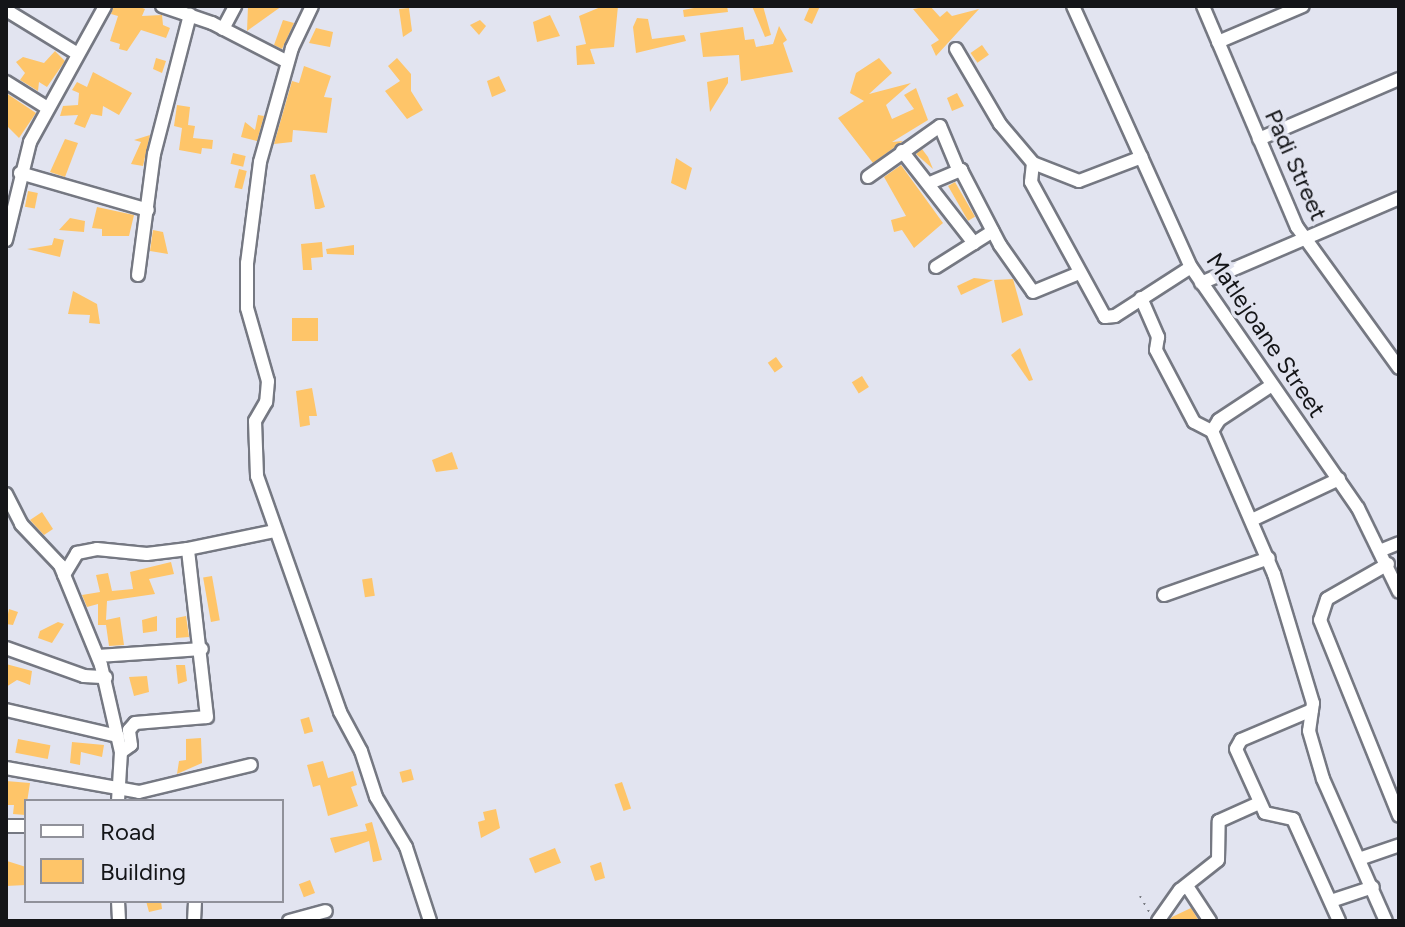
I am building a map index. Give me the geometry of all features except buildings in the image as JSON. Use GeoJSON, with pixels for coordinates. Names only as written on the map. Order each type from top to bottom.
{"type":"FeatureCollection","features":[{"type":"Feature","properties":{"kind":"street"},"geometry":{"type":"LineString","coordinates":[[6,240],[20,173],[46,107],[105,6]]}},
{"type":"Feature","properties":{"kind":"street"},"geometry":{"type":"LineString","coordinates":[[162,6],[223,29],[288,62]]}},
{"type":"Feature","properties":{"kind":"street"},"geometry":{"type":"LineString","coordinates":[[223,29],[235,6]]}},
{"type":"Feature","properties":{"kind":"street"},"geometry":{"type":"LineString","coordinates":[[312,6],[288,62],[260,162],[246,286],[253,331],[268,381],[266,402],[255,421],[255,465],[274,531],[340,712],[361,751],[376,797],[406,847],[430,921]]}},
{"type":"Feature","properties":{"kind":"street","name":"Matlejoane Street"},"geometry":{"type":"LineString","coordinates":[[1073,6],[1191,267],[1339,479],[1382,550],[1399,592]]}},
{"type":"Feature","properties":{"kind":"street","name":"Padi Street"},"geometry":{"type":"LineString","coordinates":[[1203,6],[1304,237],[1399,368]]}},
{"type":"Feature","properties":{"kind":"street"},"geometry":{"type":"LineString","coordinates":[[1218,42],[1303,6]]}},
{"type":"Feature","properties":{"kind":"street"},"geometry":{"type":"LineString","coordinates":[[6,10],[78,54]]}},
{"type":"Feature","properties":{"kind":"street"},"geometry":{"type":"LineString","coordinates":[[138,275],[154,154],[190,15]]}},
{"type":"Feature","properties":{"kind":"street"},"geometry":{"type":"LineString","coordinates":[[956,49],[1000,124],[1033,163],[1079,181],[1142,157]]}},
{"type":"Feature","properties":{"kind":"street"},"geometry":{"type":"LineString","coordinates":[[1259,139],[1399,79]]}},
{"type":"Feature","properties":{"kind":"street"},"geometry":{"type":"LineString","coordinates":[[6,82],[46,107]]}},
{"type":"Feature","properties":{"kind":"street"},"geometry":{"type":"LineString","coordinates":[[868,177],[940,126],[958,169],[1033,292],[1079,273]]}},
{"type":"Feature","properties":{"kind":"street"},"geometry":{"type":"LineString","coordinates":[[902,151],[974,243]]}},
{"type":"Feature","properties":{"kind":"street"},"geometry":{"type":"LineString","coordinates":[[1033,163],[1031,182],[1105,317],[1115,316],[1191,267]]}},
{"type":"Feature","properties":{"kind":"street"},"geometry":{"type":"LineString","coordinates":[[930,183],[958,169]]}},
{"type":"Feature","properties":{"kind":"street"},"geometry":{"type":"LineString","coordinates":[[20,173],[148,210]]}},
{"type":"Feature","properties":{"kind":"street"},"geometry":{"type":"LineString","coordinates":[[1201,283],[1399,198]]}},
{"type":"Feature","properties":{"kind":"street"},"geometry":{"type":"LineString","coordinates":[[936,267],[993,231]]}},
{"type":"Feature","properties":{"kind":"street"},"geometry":{"type":"LineString","coordinates":[[1141,298],[1159,339],[1157,352],[1194,422],[1212,431],[1254,519],[1269,558],[1312,710],[1315,753],[1362,858],[1386,921]]}},
{"type":"Feature","properties":{"kind":"street"},"geometry":{"type":"LineString","coordinates":[[1212,431],[1219,420],[1272,385]]}},
{"type":"Feature","properties":{"kind":"street"},"geometry":{"type":"LineString","coordinates":[[1254,519],[1339,479]]}},
{"type":"Feature","properties":{"kind":"street"},"geometry":{"type":"LineString","coordinates":[[6,494],[21,524],[56,557],[106,677],[121,752],[118,799]]}},
{"type":"Feature","properties":{"kind":"street"},"geometry":{"type":"LineString","coordinates":[[64,575],[77,553],[147,554],[274,531]]}},
{"type":"Feature","properties":{"kind":"street"},"geometry":{"type":"LineString","coordinates":[[1382,550],[1399,543]]}},
{"type":"Feature","properties":{"kind":"street"},"geometry":{"type":"LineString","coordinates":[[121,752],[131,745],[129,730],[135,723],[207,717],[202,649],[188,549]]}},
{"type":"Feature","properties":{"kind":"street"},"geometry":{"type":"LineString","coordinates":[[1164,595],[1269,558]]}},
{"type":"Feature","properties":{"kind":"street"},"geometry":{"type":"LineString","coordinates":[[1388,564],[1327,599],[1320,620],[1399,816]]}},
{"type":"Feature","properties":{"kind":"street"},"geometry":{"type":"LineString","coordinates":[[6,648],[84,676],[106,677]]}},
{"type":"Feature","properties":{"kind":"street"},"geometry":{"type":"LineString","coordinates":[[98,656],[202,649]]}},
{"type":"Feature","properties":{"kind":"street"},"geometry":{"type":"LineString","coordinates":[[6,710],[118,736]]}},
{"type":"Feature","properties":{"kind":"street"},"geometry":{"type":"LineString","coordinates":[[1312,710],[1238,742],[1237,753],[1267,816],[1293,819],[1337,920]]}},
{"type":"Feature","properties":{"kind":"street"},"geometry":{"type":"LineString","coordinates":[[6,768],[139,792],[251,765]]}},
{"type":"Feature","properties":{"kind":"street"},"geometry":{"type":"LineString","coordinates":[[1156,921],[1187,886],[1218,860],[1219,821],[1259,803]]}},
{"type":"Feature","properties":{"kind":"street"},"geometry":{"type":"LineString","coordinates":[[1362,858],[1399,845]]}},
{"type":"Feature","properties":{"kind":"street"},"geometry":{"type":"LineString","coordinates":[[1187,886],[1210,921]]}},
{"type":"Feature","properties":{"kind":"street"},"geometry":{"type":"LineString","coordinates":[[1331,901],[1373,887]]}},
{"type":"Feature","properties":{"kind":"street"},"geometry":{"type":"LineString","coordinates":[[289,921],[326,911]]}},
{"type":"Feature","properties":{"kind":"path"},"geometry":{"type":"LineString","coordinates":[[1140,896],[1156,921]]}}]}
